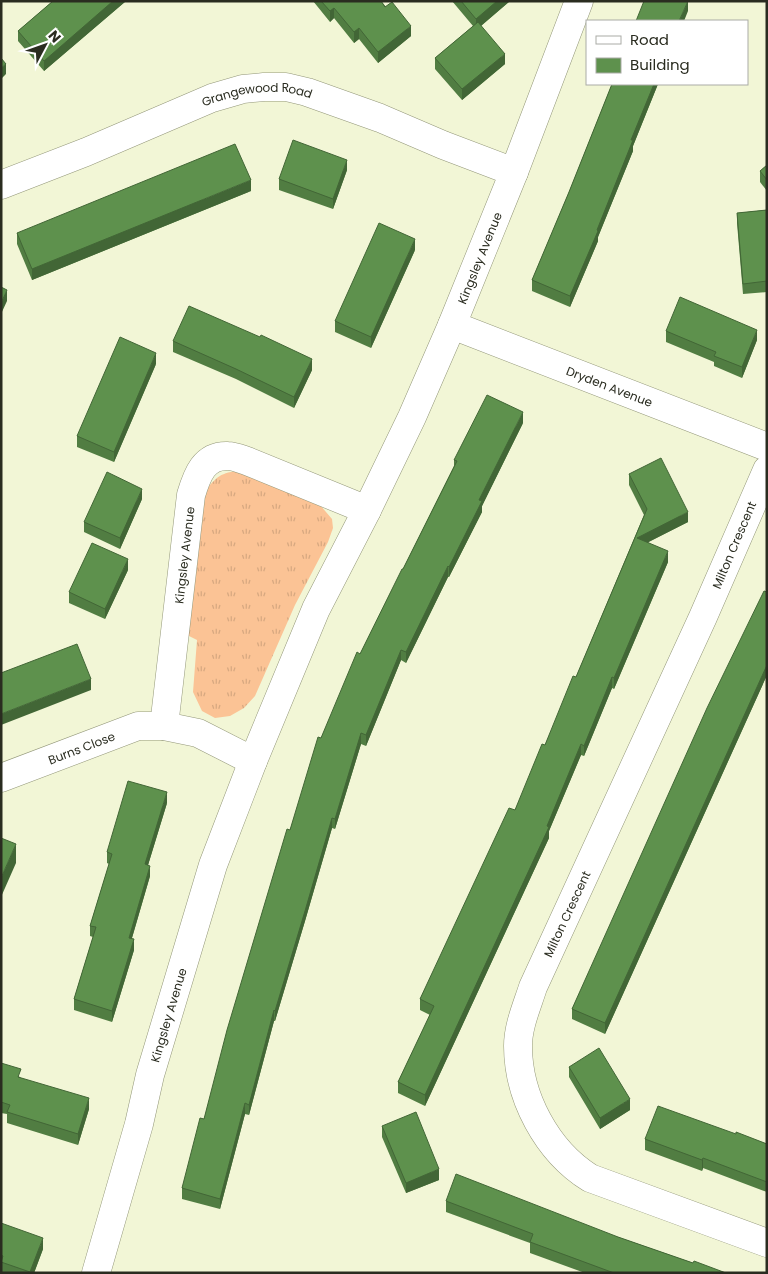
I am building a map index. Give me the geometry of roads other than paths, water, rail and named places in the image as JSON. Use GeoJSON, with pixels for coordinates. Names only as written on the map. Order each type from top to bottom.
{"type":"FeatureCollection","features":[{"type":"Feature","properties":{"kind":"street","name":"Kingsley Avenue"},"geometry":{"type":"LineString","coordinates":[[96,1273],[139,1124],[150,1075],[213,866],[253,761],[316,609],[368,510],[412,417],[452,325],[514,172],[579,1]]}},
{"type":"Feature","properties":{"kind":"street","name":"Grangewood Road"},"geometry":{"type":"LineString","coordinates":[[1,184],[86,152],[212,98],[243,89],[264,87],[286,87],[307,92],[380,118],[514,172]]}},
{"type":"Feature","properties":{"kind":"street","name":"Dryden Avenue"},"geometry":{"type":"LineString","coordinates":[[452,325],[767,447]]}},
{"type":"Feature","properties":{"kind":"street","name":"Kingsley Avenue"},"geometry":{"type":"LineString","coordinates":[[164,726],[192,495],[197,475],[210,460],[228,456],[247,460],[368,510]]}},
{"type":"Feature","properties":{"kind":"street","name":"Milton Crescent"},"geometry":{"type":"LineString","coordinates":[[767,470],[703,617],[533,987],[521,1025],[518,1044],[523,1084],[534,1112],[549,1138],[575,1169],[590,1178],[767,1243]]}},
{"type":"Feature","properties":{"kind":"street","name":"Burns Close"},"geometry":{"type":"LineString","coordinates":[[1,778],[138,726],[164,726]]}},
{"type":"Feature","properties":{"kind":"street"},"geometry":{"type":"LineString","coordinates":[[164,726],[198,733],[253,761]]}}]}
